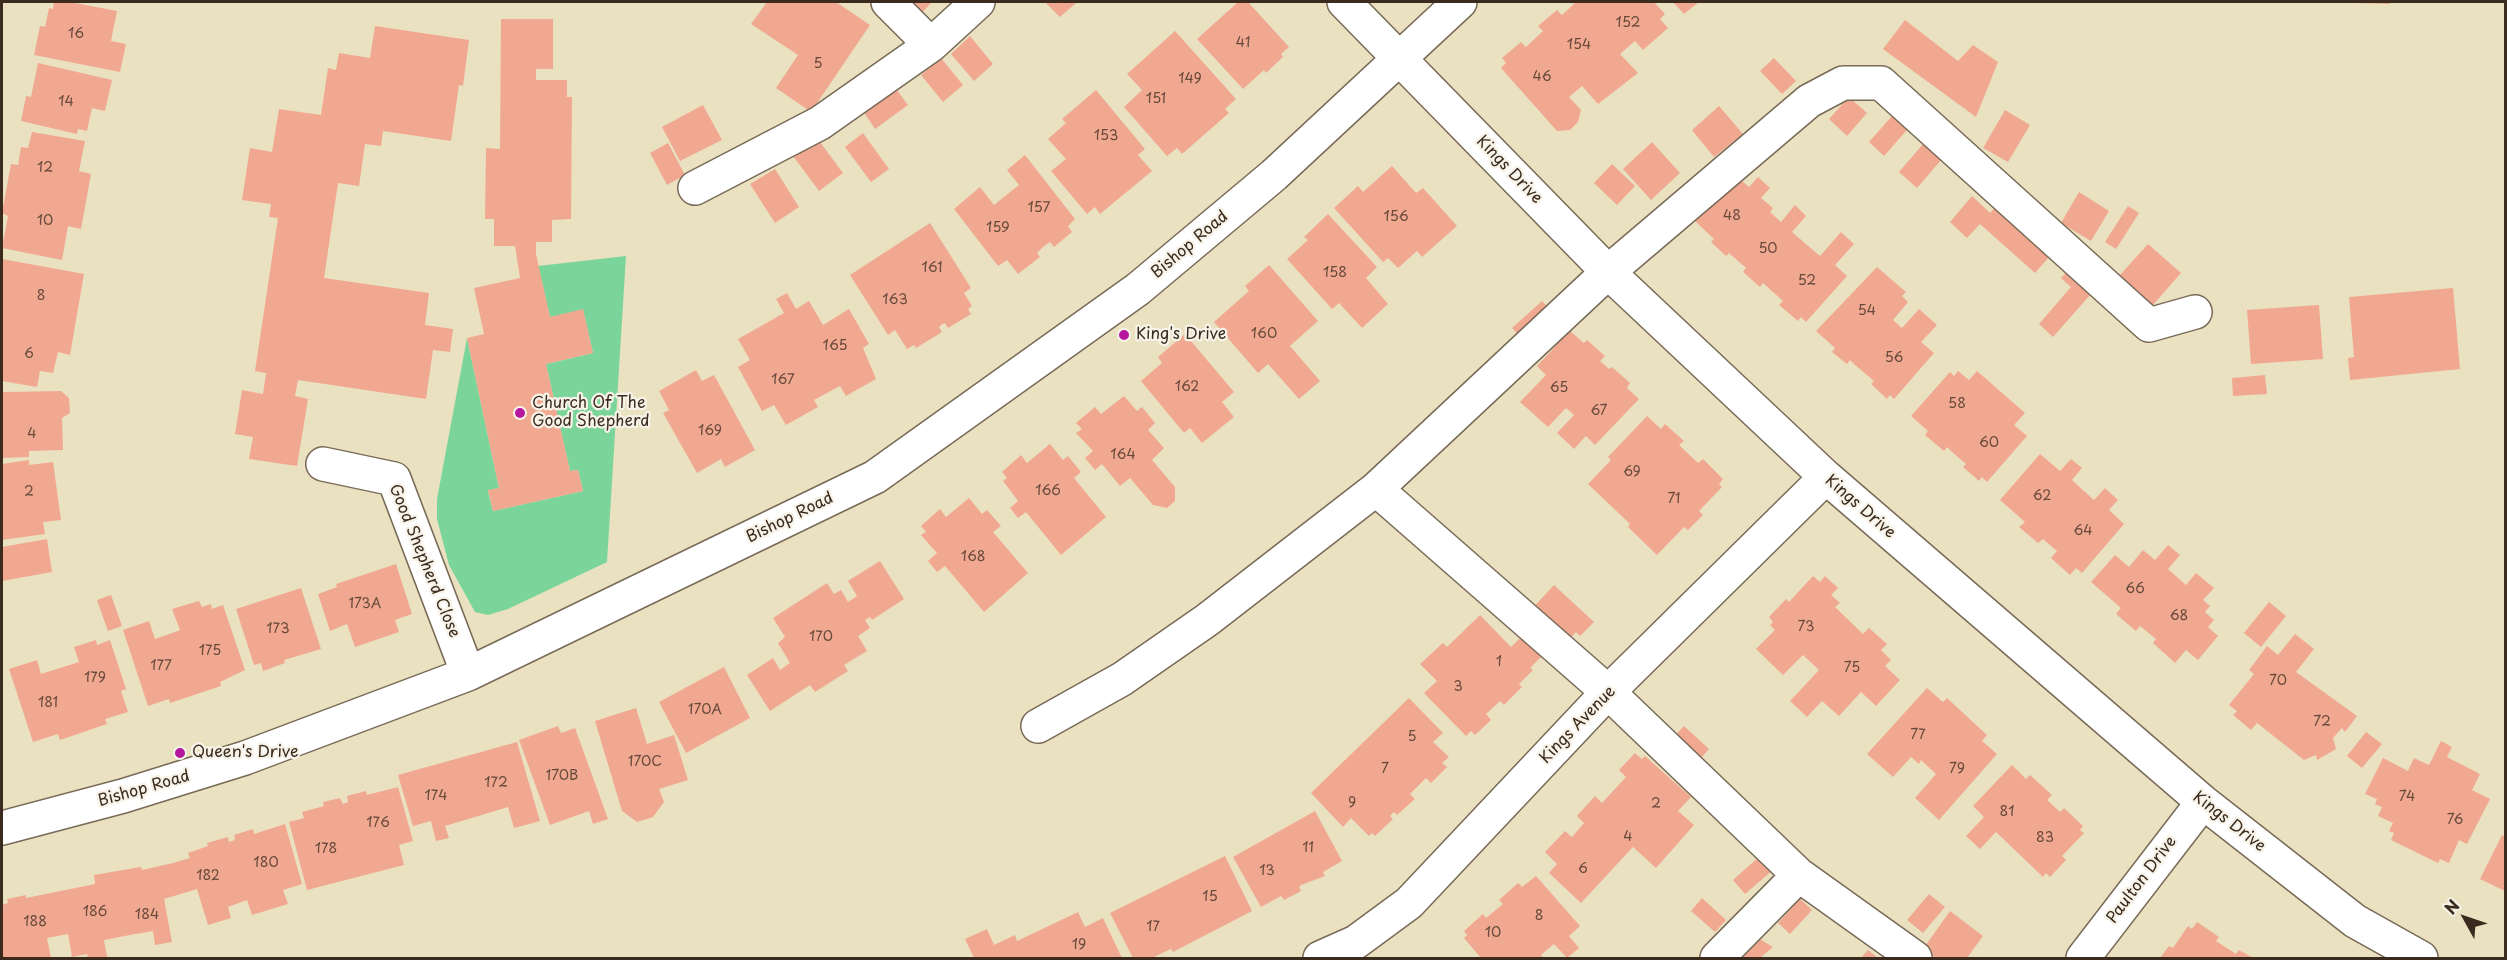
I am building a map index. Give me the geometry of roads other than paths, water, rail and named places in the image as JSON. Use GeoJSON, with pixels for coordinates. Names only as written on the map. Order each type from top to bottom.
{"type":"FeatureCollection","features":[{"type":"Feature","properties":{"kind":"street"},"geometry":{"type":"LineString","coordinates":[[888,2],[931,45]]}},
{"type":"Feature","properties":{"kind":"street"},"geometry":{"type":"LineString","coordinates":[[695,188],[820,123],[931,45],[978,2]]}},
{"type":"Feature","properties":{"kind":"street","name":"Kings Drive"},"geometry":{"type":"LineString","coordinates":[[1344,2],[1608,272],[1826,477],[2203,802],[2355,921],[2421,958]]}},
{"type":"Feature","properties":{"kind":"street","name":"Bishop Road"},"geometry":{"type":"LineString","coordinates":[[2,828],[123,796],[245,758],[468,674],[875,477],[1138,289],[1274,175],[1460,2]]}},
{"type":"Feature","properties":{"kind":"street"},"geometry":{"type":"LineString","coordinates":[[1038,726],[1122,679],[1207,620],[1376,489],[1608,272],[1809,101],[1843,83],[1881,83],[2149,325],[2195,312]]}},
{"type":"Feature","properties":{"kind":"street","name":"Good Shepherd Close"},"geometry":{"type":"LineString","coordinates":[[323,464],[394,479],[468,674]]}},
{"type":"Feature","properties":{"kind":"street","name":"Kings Avenue"},"geometry":{"type":"LineString","coordinates":[[1320,958],[1356,942],[1409,903],[1608,692],[1826,477]]}},
{"type":"Feature","properties":{"kind":"street"},"geometry":{"type":"LineString","coordinates":[[1376,489],[1608,692],[1799,875],[1915,958]]}},
{"type":"Feature","properties":{"kind":"street","name":"Paulton Drive"},"geometry":{"type":"LineString","coordinates":[[2083,958],[2203,802]]}},
{"type":"Feature","properties":{"kind":"street"},"geometry":{"type":"LineString","coordinates":[[1717,958],[1799,875]]}},
{"type":"Feature","properties":{"kind":"place","name":"King's Drive"},"geometry":{"type":"Point","coordinates":[1124,335]}},
{"type":"Feature","properties":{"kind":"place","name":"Church Of The Good Shepherd"},"geometry":{"type":"Point","coordinates":[520,413]}},
{"type":"Feature","properties":{"kind":"place","name":"Queen's Drive"},"geometry":{"type":"Point","coordinates":[180,753]}}]}
